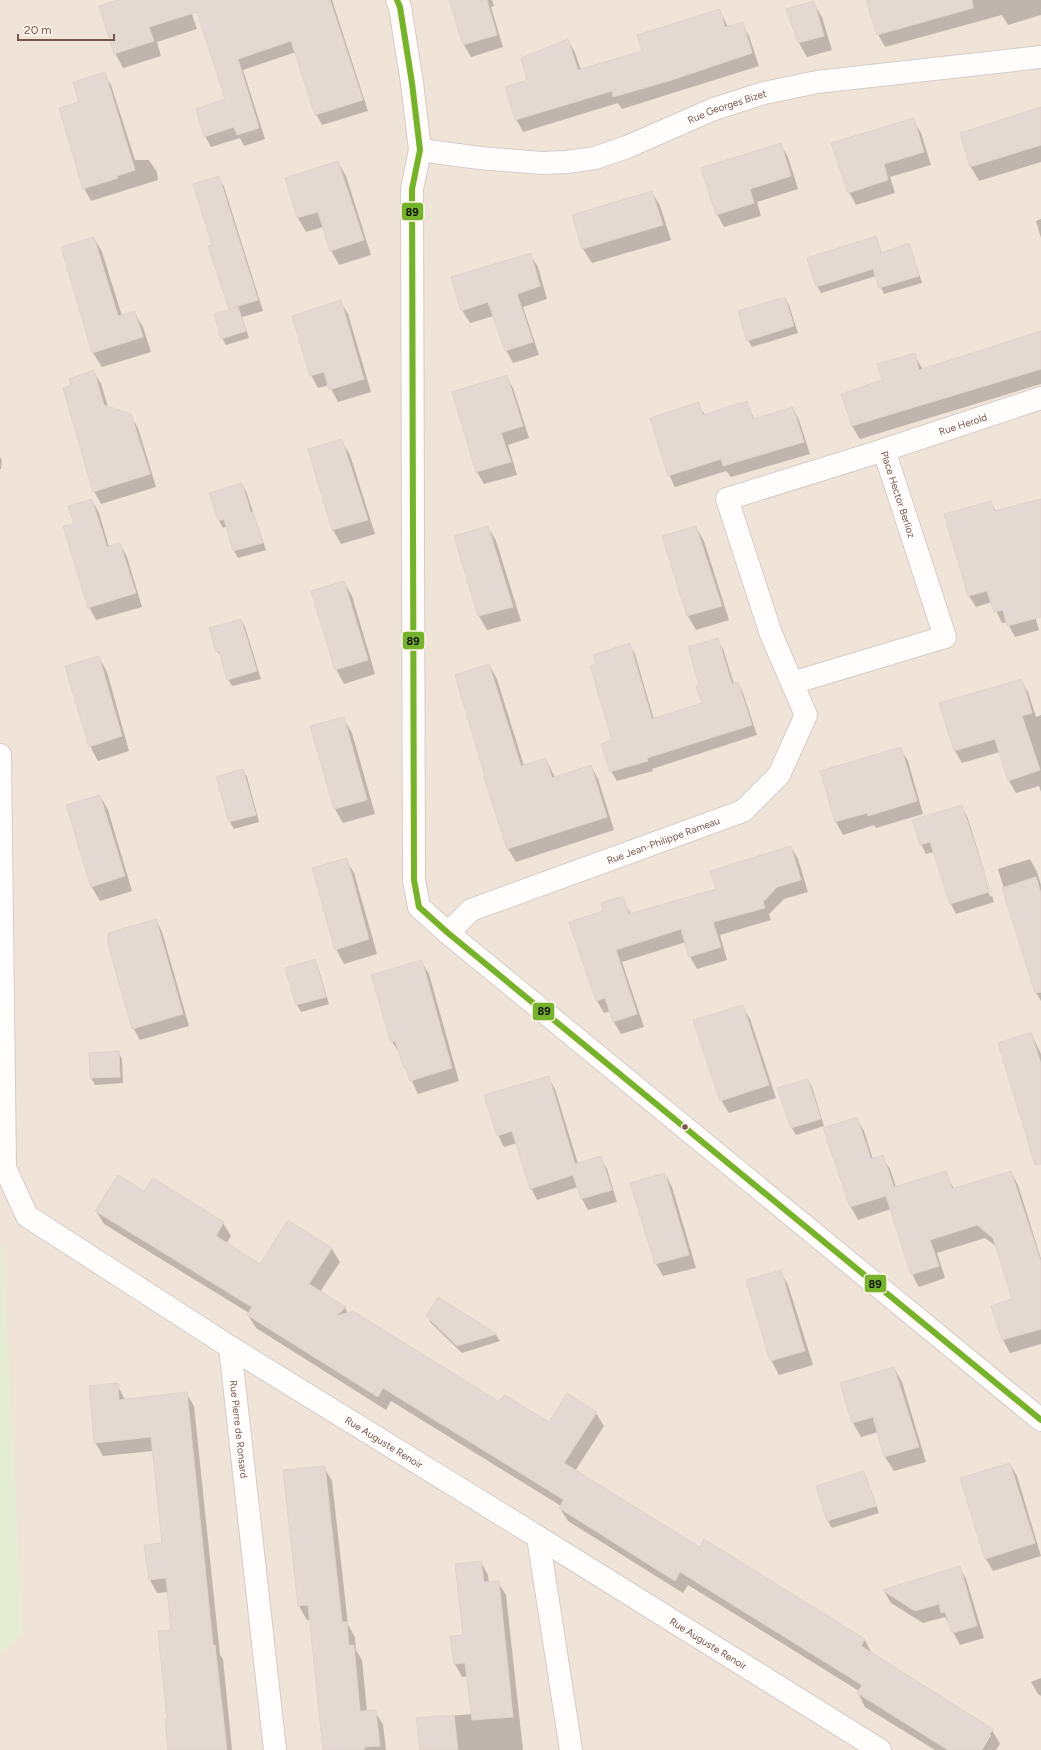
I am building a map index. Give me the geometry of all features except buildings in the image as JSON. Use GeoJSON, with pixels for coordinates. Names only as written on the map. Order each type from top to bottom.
{"type":"FeatureCollection","features":[{"type":"Feature","properties":{"kind":"street"},"geometry":{"type":"LineString","coordinates":[[397,0],[400,7],[412,83],[420,150],[412,189],[414,880],[419,907],[448,933],[1041,1420]]}},
{"type":"Feature","properties":{"kind":"street","name":"Rue Georges Bizet"},"geometry":{"type":"LineString","coordinates":[[420,150],[480,158],[541,162],[567,162],[595,158],[627,147],[714,109],[764,93],[786,88],[816,82],[1041,57]]}},
{"type":"Feature","properties":{"kind":"street","name":"Rue Herold"},"geometry":{"type":"LineString","coordinates":[[884,450],[1041,398]]}},
{"type":"Feature","properties":{"kind":"street","name":"Place Hector Berlioz"},"geometry":{"type":"LineString","coordinates":[[884,450],[945,637],[792,683],[771,634],[727,500],[884,450]]}},
{"type":"Feature","properties":{"kind":"street","name":"Rue Jean-Philippe Rameau"},"geometry":{"type":"LineString","coordinates":[[448,933],[471,910],[743,810],[779,775],[806,715],[792,683]]}},
{"type":"Feature","properties":{"kind":"street"},"geometry":{"type":"LineString","coordinates":[[0,755],[2,1168],[27,1216],[230,1347]]}},
{"type":"Feature","properties":{"kind":"street","name":"Rue Auguste Renoir"},"geometry":{"type":"LineString","coordinates":[[230,1347],[880,1750]]}},
{"type":"Feature","properties":{"kind":"street","name":"Rue Pierre de Ronsard"},"geometry":{"type":"LineString","coordinates":[[230,1347],[275,1750]]}},
{"type":"Feature","properties":{"kind":"street"},"geometry":{"type":"LineString","coordinates":[[538,1537],[571,1750]]}},
{"type":"Feature","properties":{"kind":"shaded area"},"geometry":{"type":"Polygon","coordinates":[[[0,0],[1041,0],[1041,1750],[0,1750],[0,0]]]}},
{"type":"Feature","properties":{"kind":"green space"},"geometry":{"type":"Polygon","coordinates":[[[0,1244],[3,1246],[23,1633],[0,1654],[0,1244]]]}},
{"type":"Feature","properties":{"kind":"transit line","name":"89"},"geometry":{"type":"LineString","coordinates":[[397,0],[400,7],[412,83],[420,150],[412,189],[414,880],[419,907],[448,933],[1041,1420]]}}]}
